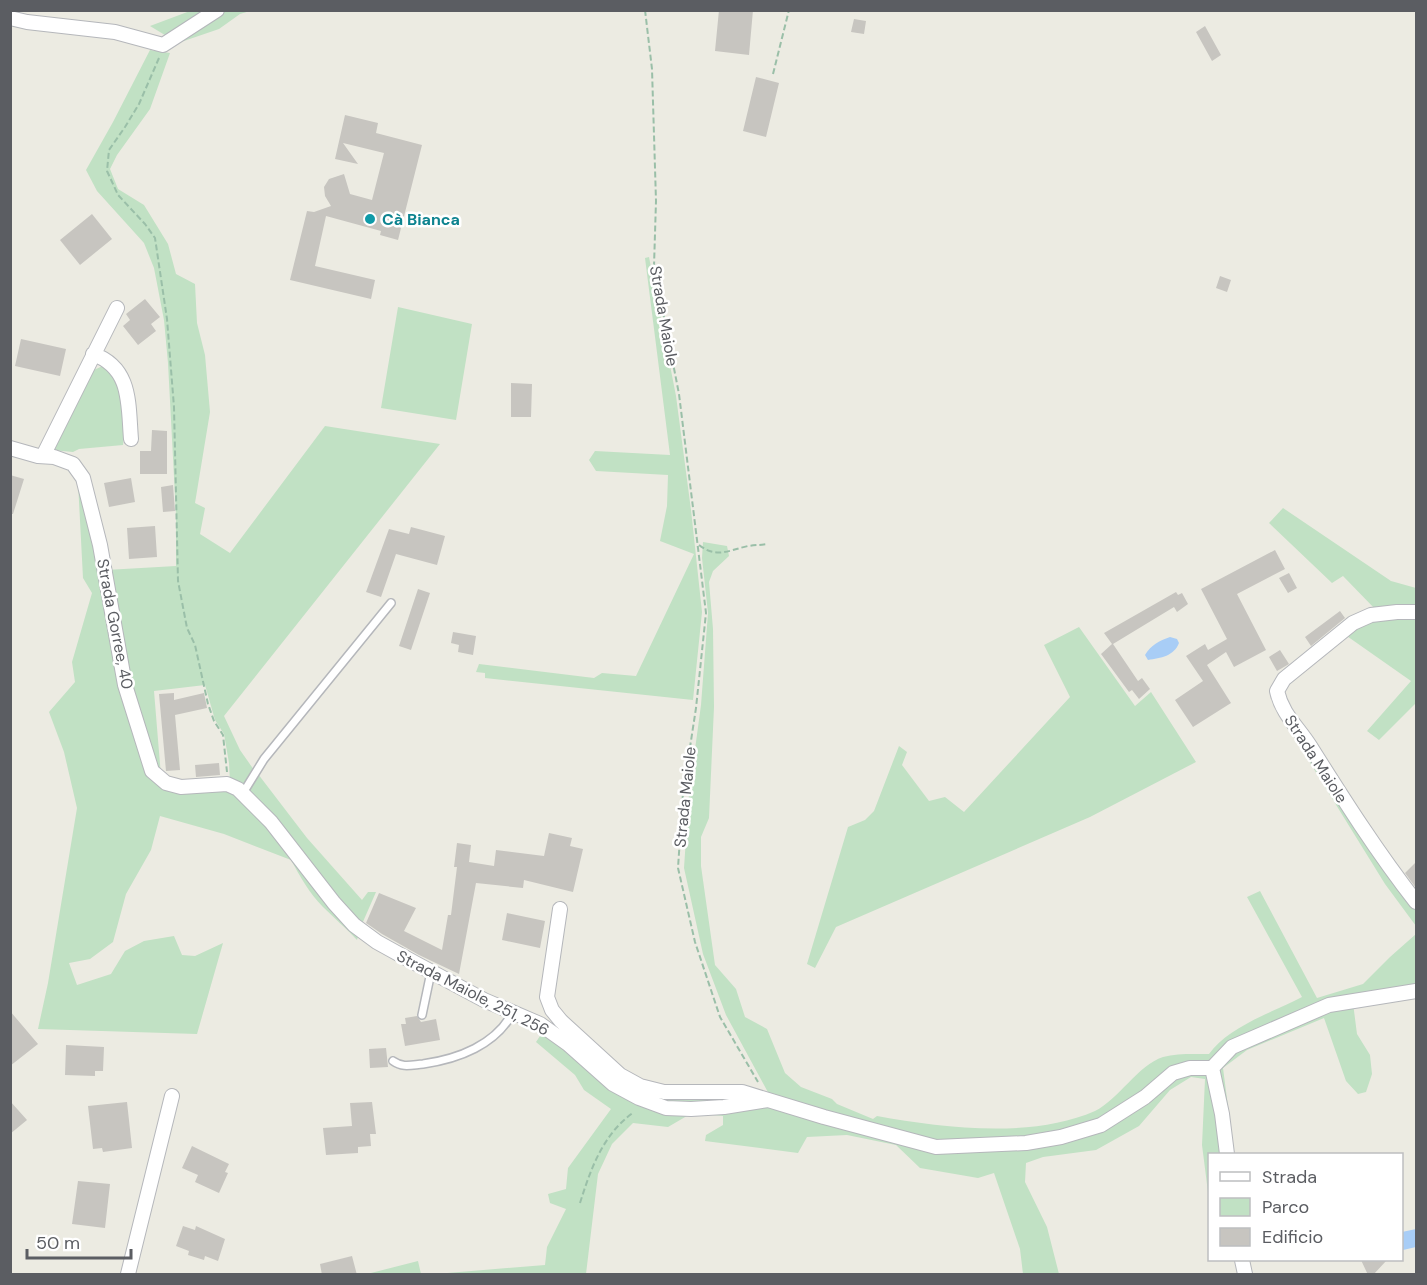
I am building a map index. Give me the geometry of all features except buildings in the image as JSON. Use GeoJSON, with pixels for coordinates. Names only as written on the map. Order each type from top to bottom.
{"type":"FeatureCollection","features":[{"type":"Feature","properties":{"kind":"street"},"geometry":{"type":"LineString","coordinates":[[10,18],[115,32],[163,45],[217,10]]}},
{"type":"Feature","properties":{"kind":"street"},"geometry":{"type":"LineString","coordinates":[[43,456],[117,308]]}},
{"type":"Feature","properties":{"kind":"street"},"geometry":{"type":"LineString","coordinates":[[93,354],[105,358],[123,378],[127,393],[131,439]]}},
{"type":"Feature","properties":{"kind":"street","name":"Strada Gorree, 40"},"geometry":{"type":"LineString","coordinates":[[10,448],[54,457],[73,464],[83,478],[100,545],[125,685],[152,771],[165,783],[181,787],[227,784]]}},
{"type":"Feature","properties":{"kind":"street","name":"Strada Maiole"},"geometry":{"type":"LineString","coordinates":[[1416,612],[1371,615],[1353,623],[1284,679],[1277,692],[1280,705],[1308,743],[1378,853],[1416,902]]}},
{"type":"Feature","properties":{"kind":"street","name":"Strada Maiole, 251, 256"},"geometry":{"type":"LineString","coordinates":[[227,784],[243,793],[271,822],[354,925],[377,942],[484,1000],[540,1023],[568,1044],[613,1084],[666,1108],[724,1107],[768,1100]]}},
{"type":"Feature","properties":{"kind":"street"},"geometry":{"type":"LineString","coordinates":[[560,909],[547,997],[552,1010],[561,1022],[620,1075],[640,1086],[664,1092],[742,1092],[936,1147],[1026,1143],[1061,1137],[1101,1125],[1145,1097],[1173,1073],[1190,1068],[1212,1068],[1232,1047],[1329,1005],[1416,991]]}},
{"type":"Feature","properties":{"kind":"street"},"geometry":{"type":"LineString","coordinates":[[1212,1068],[1222,1113],[1227,1153]]}},
{"type":"Feature","properties":{"kind":"street"},"geometry":{"type":"LineString","coordinates":[[128,1275],[172,1096]]}},
{"type":"Feature","properties":{"kind":"lane"},"geometry":{"type":"LineString","coordinates":[[243,793],[264,759],[391,603]]}},
{"type":"Feature","properties":{"kind":"lane"},"geometry":{"type":"LineString","coordinates":[[423,1015],[431,972]]}},
{"type":"Feature","properties":{"kind":"lane"},"geometry":{"type":"LineString","coordinates":[[393,1061],[403,1067],[459,1057],[478,1047],[495,1034],[509,1020],[513,1012]]}},
{"type":"Feature","properties":{"kind":"path","name":"Strada Maiole"},"geometry":{"type":"LineString","coordinates":[[645,10],[652,69],[656,201],[654,266],[679,394],[706,613],[696,708],[683,793],[678,868],[695,942],[720,1017],[768,1100]]}},
{"type":"Feature","properties":{"kind":"path"},"geometry":{"type":"LineString","coordinates":[[773,74],[789,10]]}},
{"type":"Feature","properties":{"kind":"path"},"geometry":{"type":"LineString","coordinates":[[163,45],[139,104],[109,150],[106,171],[118,195],[146,224],[155,238],[167,319],[174,407],[178,581],[187,628],[195,645],[208,704],[214,721],[223,735],[227,784]]}},
{"type":"Feature","properties":{"kind":"path"},"geometry":{"type":"LineString","coordinates":[[699,545],[708,552],[728,553],[749,546],[768,544]]}},
{"type":"Feature","properties":{"kind":"path"},"geometry":{"type":"LineString","coordinates":[[580,1203],[599,1152],[612,1131],[629,1115],[653,1103]]}},
{"type":"Feature","properties":{"kind":"green space"},"geometry":{"type":"Polygon","coordinates":[[[190,11],[250,11],[240,14],[219,29],[178,43],[150,26],[190,11]]]}},
{"type":"Feature","properties":{"kind":"green space"},"geometry":{"type":"Polygon","coordinates":[[[150,50],[170,53],[150,109],[117,155],[110,169],[118,189],[144,205],[168,244],[176,274],[195,284],[197,323],[205,355],[210,412],[195,503],[205,508],[200,534],[230,553],[325,426],[440,444],[224,716],[240,750],[254,770],[243,789],[230,782],[224,734],[215,720],[205,685],[154,691],[161,776],[144,741],[106,570],[176,566],[176,515],[168,363],[164,320],[154,268],[144,243],[97,191],[86,170],[150,50]]]}},
{"type":"Feature","properties":{"kind":"green space"},"geometry":{"type":"Polygon","coordinates":[[[649,257],[676,396],[702,612],[693,700],[485,678],[485,673],[476,672],[479,664],[594,678],[602,673],[636,676],[694,554],[660,541],[667,506],[668,475],[596,471],[589,460],[595,451],[670,455],[645,258],[649,257]]]}},
{"type":"Feature","properties":{"kind":"green space"},"geometry":{"type":"Polygon","coordinates":[[[398,307],[472,324],[456,420],[381,408],[398,307]]]}},
{"type":"Feature","properties":{"kind":"green space"},"geometry":{"type":"Polygon","coordinates":[[[105,365],[122,390],[125,421],[123,445],[79,449],[73,452],[52,450],[87,373],[105,365]]]}},
{"type":"Feature","properties":{"kind":"green space"},"geometry":{"type":"Polygon","coordinates":[[[78,482],[150,774],[182,794],[227,788],[241,795],[359,933],[357,940],[318,902],[291,860],[224,834],[160,816],[151,850],[126,894],[113,942],[90,959],[69,963],[77,985],[111,974],[125,951],[144,941],[174,936],[182,955],[195,956],[223,943],[197,1034],[38,1029],[48,983],[77,808],[64,752],[49,712],[75,682],[72,662],[92,593],[83,578],[78,482]]]}},
{"type":"Feature","properties":{"kind":"green space"},"geometry":{"type":"Polygon","coordinates":[[[1283,508],[1391,581],[1416,588],[1416,703],[1379,740],[1367,731],[1411,681],[1344,634],[1376,610],[1343,576],[1332,583],[1269,523],[1283,508]]]}},
{"type":"Feature","properties":{"kind":"green space"},"geometry":{"type":"Polygon","coordinates":[[[703,542],[727,546],[729,556],[713,571],[709,582],[713,629],[714,707],[709,818],[701,837],[701,866],[715,965],[736,989],[745,1017],[767,1029],[785,1073],[801,1087],[873,1119],[877,1116],[959,1127],[1016,1128],[1043,1125],[1070,1120],[1095,1111],[1104,1106],[1154,1061],[1174,1055],[1209,1054],[1217,1044],[1239,1028],[1302,997],[1247,897],[1260,891],[1317,998],[1363,984],[1416,934],[1416,987],[1354,996],[1143,1094],[1098,1122],[1025,1140],[939,1142],[770,1096],[726,1015],[703,954],[684,868],[689,794],[701,705],[708,613],[702,558],[703,542]]]}},
{"type":"Feature","properties":{"kind":"green space"},"geometry":{"type":"Polygon","coordinates":[[[1079,627],[1135,706],[1151,692],[1196,762],[1090,817],[836,927],[815,968],[807,964],[848,827],[865,820],[874,811],[899,746],[907,752],[902,765],[929,801],[945,797],[964,812],[1070,697],[1044,645],[1079,627]]]}},
{"type":"Feature","properties":{"kind":"green space"},"geometry":{"type":"Polygon","coordinates":[[[1305,750],[1416,908],[1416,926],[1385,884],[1304,753],[1305,750]]]}},
{"type":"Feature","properties":{"kind":"green space"},"geometry":{"type":"Polygon","coordinates":[[[258,774],[307,838],[362,900],[368,892],[376,892],[362,924],[357,922],[246,792],[258,774]]]}},
{"type":"Feature","properties":{"kind":"green space"},"geometry":{"type":"Polygon","coordinates":[[[1353,1003],[1357,1034],[1370,1055],[1372,1074],[1366,1092],[1358,1094],[1346,1081],[1324,1018],[1247,1050],[1223,1068],[1232,1137],[1227,1140],[1215,1069],[1233,1048],[1353,1003]]]}},
{"type":"Feature","properties":{"kind":"green space"},"geometry":{"type":"Polygon","coordinates":[[[542,1033],[649,1108],[663,1099],[742,1097],[936,1151],[1062,1141],[1174,1075],[1205,1070],[1224,1153],[1208,1153],[1208,1192],[1202,1145],[1205,1079],[1191,1077],[1170,1090],[1139,1126],[1096,1150],[1043,1157],[1026,1163],[1025,1182],[1047,1227],[1059,1274],[1023,1274],[1020,1249],[994,1173],[978,1178],[920,1168],[896,1145],[847,1135],[807,1137],[798,1153],[705,1141],[706,1135],[723,1125],[723,1116],[692,1113],[668,1127],[633,1123],[612,1144],[598,1174],[586,1274],[435,1274],[545,1265],[547,1247],[566,1209],[550,1203],[548,1194],[566,1189],[568,1168],[611,1109],[584,1090],[575,1075],[536,1042],[542,1033]]]}},
{"type":"Feature","properties":{"kind":"green space"},"geometry":{"type":"Polygon","coordinates":[[[418,1261],[421,1274],[367,1274],[418,1261]]]}},
{"type":"Feature","properties":{"kind":"water"},"geometry":{"type":"Polygon","coordinates":[[[1170,637],[1177,639],[1179,643],[1174,651],[1148,660],[1145,655],[1150,649],[1170,637]]]}},
{"type":"Feature","properties":{"kind":"water"},"geometry":{"type":"Polygon","coordinates":[[[1416,1229],[1416,1247],[1403,1250],[1403,1232],[1416,1229]]]}},
{"type":"Feature","properties":{"kind":"place","name":"Cà Bianca"},"geometry":{"type":"Point","coordinates":[370,219]}}]}
